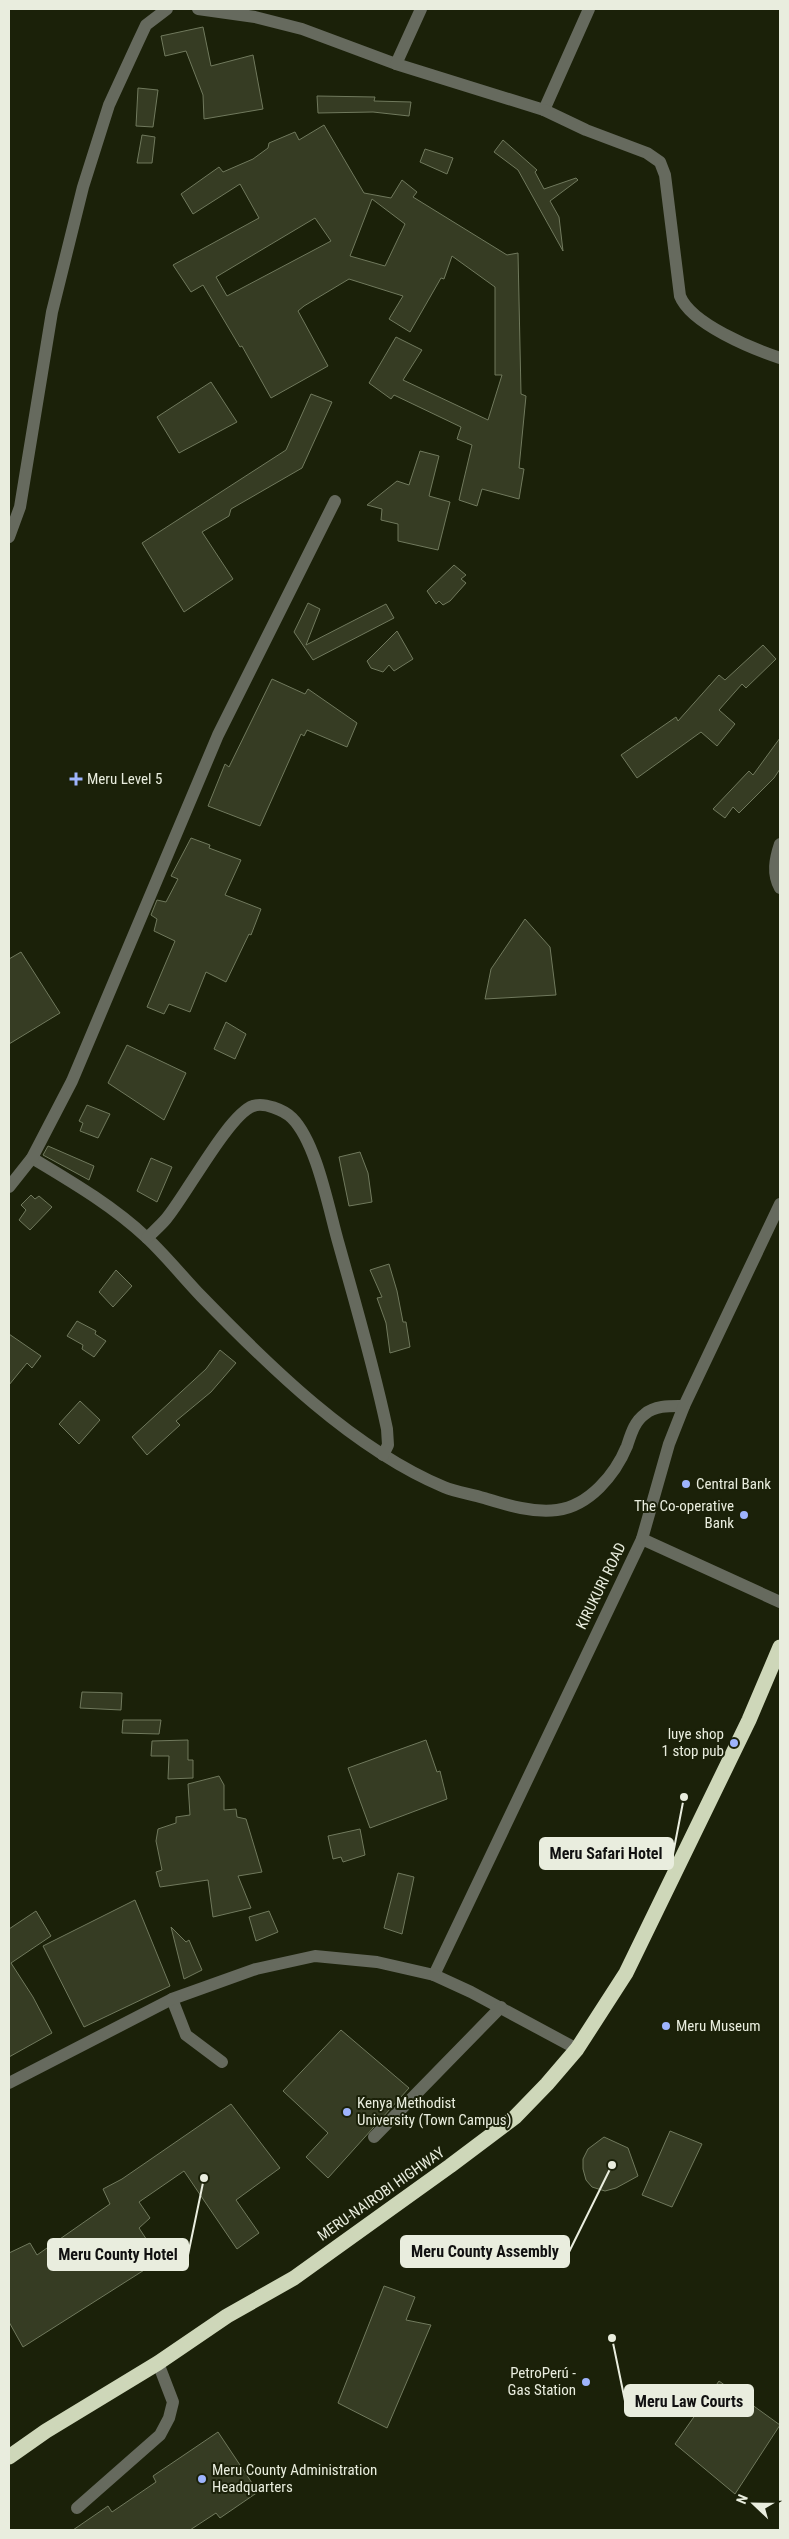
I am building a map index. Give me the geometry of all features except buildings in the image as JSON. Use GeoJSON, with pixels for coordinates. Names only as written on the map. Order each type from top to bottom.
{"type":"FeatureCollection","features":[{"type":"Feature","properties":{"kind":"highway","name":"MERU-NAIROBI HIGHWAY"},"geometry":{"type":"LineString","coordinates":[[9,2457],[46,2431],[158,2363],[227,2316],[294,2278],[515,2117],[577,2049],[626,1974],[749,1720],[780,1647]]}},
{"type":"Feature","properties":{"kind":"street"},"geometry":{"type":"LineString","coordinates":[[9,537],[20,507],[52,312],[83,187],[109,105],[146,25],[167,9]]}},
{"type":"Feature","properties":{"kind":"street"},"geometry":{"type":"LineString","coordinates":[[198,9],[255,17],[302,29],[396,64],[544,110],[586,130],[647,153],[660,162],[665,175],[680,296],[683,304],[698,318],[780,358]]}},
{"type":"Feature","properties":{"kind":"street"},"geometry":{"type":"LineString","coordinates":[[396,64],[421,9]]}},
{"type":"Feature","properties":{"kind":"street"},"geometry":{"type":"LineString","coordinates":[[544,110],[589,9]]}},
{"type":"Feature","properties":{"kind":"street"},"geometry":{"type":"LineString","coordinates":[[9,1188],[32,1158],[72,1082],[214,744],[335,501]]}},
{"type":"Feature","properties":{"kind":"street"},"geometry":{"type":"LineString","coordinates":[[780,844],[775,868],[776,881],[780,888]]}},
{"type":"Feature","properties":{"kind":"street"},"geometry":{"type":"LineString","coordinates":[[147,1238],[166,1220],[198,1171],[241,1113],[254,1105],[269,1106],[292,1118],[311,1153],[321,1178],[364,1333],[387,1429],[388,1445],[382,1455]]}},
{"type":"Feature","properties":{"kind":"street"},"geometry":{"type":"LineString","coordinates":[[32,1158],[96,1197],[147,1238],[203,1297],[350,1434],[382,1455],[444,1487],[524,1509],[555,1510],[575,1506],[597,1491],[626,1448],[633,1428],[645,1413],[659,1407],[684,1406]]}},
{"type":"Feature","properties":{"kind":"street","name":"KIRUKURI ROAD"},"geometry":{"type":"LineString","coordinates":[[434,1975],[642,1539],[669,1444],[684,1406],[780,1204]]}},
{"type":"Feature","properties":{"kind":"street"},"geometry":{"type":"LineString","coordinates":[[642,1539],[780,1602]]}},
{"type":"Feature","properties":{"kind":"street"},"geometry":{"type":"LineString","coordinates":[[9,2083],[172,1999],[256,1969],[315,1956],[377,1962],[434,1975],[501,2007],[577,2049]]}},
{"type":"Feature","properties":{"kind":"street"},"geometry":{"type":"LineString","coordinates":[[172,1999],[186,2035],[222,2062]]}},
{"type":"Feature","properties":{"kind":"street"},"geometry":{"type":"LineString","coordinates":[[374,2137],[501,2007]]}},
{"type":"Feature","properties":{"kind":"street"},"geometry":{"type":"LineString","coordinates":[[78,2508],[160,2435],[169,2418],[173,2402],[158,2363]]}},
{"type":"Feature","properties":{"kind":"place","name":"Meru Level 5"},"geometry":{"type":"Point","coordinates":[76,779]}},
{"type":"Feature","properties":{"kind":"place","name":"Central Bank"},"geometry":{"type":"Point","coordinates":[686,1484]}},
{"type":"Feature","properties":{"kind":"place","name":"The Co-operative Bank"},"geometry":{"type":"Point","coordinates":[744,1515]}},
{"type":"Feature","properties":{"kind":"place","name":"luye shop 1 stop pub"},"geometry":{"type":"Point","coordinates":[734,1743]}},
{"type":"Feature","properties":{"kind":"place","name":"Meru Safari Hotel"},"geometry":{"type":"Point","coordinates":[684,1797]}},
{"type":"Feature","properties":{"kind":"place","name":"Meru Museum"},"geometry":{"type":"Point","coordinates":[666,2026]}},
{"type":"Feature","properties":{"kind":"place","name":"Kenya Methodist University (Town Campus)"},"geometry":{"type":"Point","coordinates":[347,2112]}},
{"type":"Feature","properties":{"kind":"place","name":"Meru County Assembly"},"geometry":{"type":"Point","coordinates":[612,2165]}},
{"type":"Feature","properties":{"kind":"place","name":"Meru County Hotel"},"geometry":{"type":"Point","coordinates":[204,2178]}},
{"type":"Feature","properties":{"kind":"place","name":"Meru Law Courts"},"geometry":{"type":"Point","coordinates":[612,2338]}},
{"type":"Feature","properties":{"kind":"place","name":"PetroPerú - Gas Station"},"geometry":{"type":"Point","coordinates":[586,2382]}},
{"type":"Feature","properties":{"kind":"place","name":"Meru County Administration Headquarters"},"geometry":{"type":"Point","coordinates":[202,2479]}}]}
